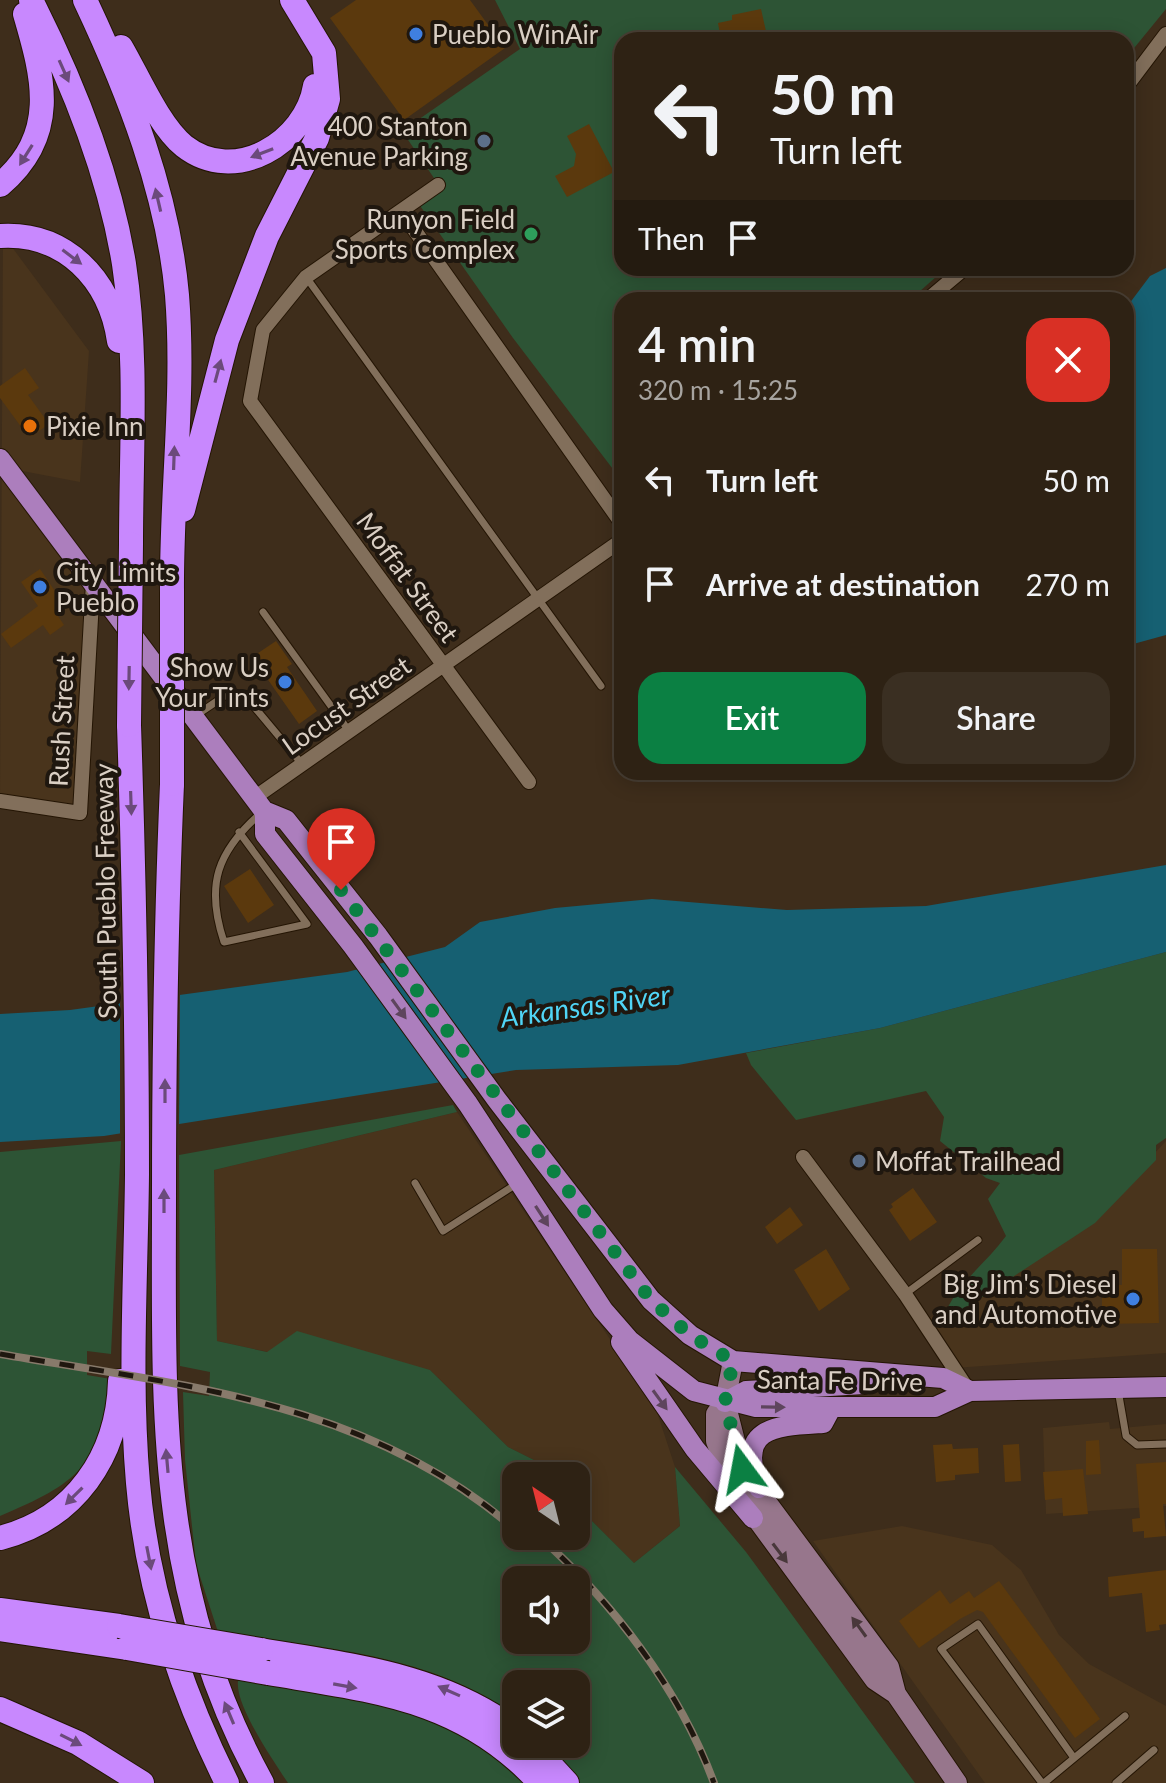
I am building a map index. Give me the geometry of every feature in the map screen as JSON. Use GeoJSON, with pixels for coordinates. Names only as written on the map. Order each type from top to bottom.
{"type":"FeatureCollection","features":[{"type":"Feature","properties":{"kind":"highway"},"geometry":{"type":"LineString","coordinates":[[0,185],[28,154],[40,124],[43,106],[42,70],[21,0]]}},
{"type":"Feature","properties":{"kind":"highway","name":"South Pueblo Freeway"},"geometry":{"type":"LineString","coordinates":[[31,0],[89,135],[105,182],[124,264],[132,357],[129,725],[136,942],[134,1405],[143,1526],[170,1644],[197,1719],[227,1783]]}},
{"type":"Feature","properties":{"kind":"highway"},"geometry":{"type":"LineString","coordinates":[[85,0],[119,74],[138,128],[157,197],[177,294],[172,784],[165,938],[164,1405],[175,1525],[202,1642],[228,1713],[261,1781]]}},
{"type":"Feature","properties":{"kind":"highway"},"geometry":{"type":"LineString","coordinates":[[93,0],[171,132],[191,150],[216,160],[259,156],[276,147],[291,136],[312,107],[316,79],[313,62],[303,42],[272,0]]}},
{"type":"Feature","properties":{"kind":"highway"},"geometry":{"type":"LineString","coordinates":[[172,555],[227,340],[267,236],[317,138],[328,99],[324,53],[292,0]]}},
{"type":"Feature","properties":{"kind":"highway"},"geometry":{"type":"LineString","coordinates":[[0,236],[19,234],[49,242],[74,256],[97,279],[119,337],[131,499]]}},
{"type":"Feature","properties":{"kind":"highway"},"geometry":{"type":"LineString","coordinates":[[0,1538],[28,1528],[58,1511],[84,1486],[104,1456],[119,1403],[123,1262],[136,1238]]}},
{"type":"Feature","properties":{"kind":"highway"},"geometry":{"type":"LineString","coordinates":[[0,1610],[123,1637],[265,1662],[414,1678],[461,1696],[502,1722]]}},
{"type":"Feature","properties":{"kind":"highway"},"geometry":{"type":"LineString","coordinates":[[0,1629],[123,1637]]}},
{"type":"Feature","properties":{"kind":"highway"},"geometry":{"type":"LineString","coordinates":[[265,1662],[431,1706],[494,1741],[540,1783]]}},
{"type":"Feature","properties":{"kind":"highway"},"geometry":{"type":"LineString","coordinates":[[0,1709],[78,1743],[142,1783]]}},
{"type":"Feature","properties":{"kind":"highway"},"geometry":{"type":"LineString","coordinates":[[544,1758],[567,1783]]}},
{"type":"Feature","properties":{"kind":"main road"},"geometry":{"type":"LineString","coordinates":[[2,464],[261,807],[286,820],[378,936],[497,1100],[651,1300],[690,1335],[733,1361]]}},
{"type":"Feature","properties":{"kind":"main road"},"geometry":{"type":"LineString","coordinates":[[261,807],[265,834],[353,946],[468,1104],[695,1449],[753,1518]]}},
{"type":"Feature","properties":{"kind":"main road","name":"Santa Fe Drive"},"geometry":{"type":"LineString","coordinates":[[603,1310],[630,1341],[694,1391],[725,1402],[756,1407],[935,1407],[970,1391],[1166,1387]]}},
{"type":"Feature","properties":{"kind":"main road","name":"Santa Fe Drive"},"geometry":{"type":"LineString","coordinates":[[733,1361],[943,1378],[970,1391]]}},
{"type":"Feature","properties":{"kind":"main road"},"geometry":{"type":"LineString","coordinates":[[725,1402],[746,1391],[862,1384],[907,1376]]}},
{"type":"Feature","properties":{"kind":"main road"},"geometry":{"type":"LineString","coordinates":[[759,1488],[750,1465],[761,1436],[767,1430],[785,1424],[823,1423],[831,1408]]}},
{"type":"Feature","properties":{"kind":"street"},"geometry":{"type":"LineString","coordinates":[[1134,76],[1166,34]]}},
{"type":"Feature","properties":{"kind":"street"},"geometry":{"type":"LineString","coordinates":[[306,277],[438,185]]}},
{"type":"Feature","properties":{"kind":"street"},"geometry":{"type":"LineString","coordinates":[[401,211],[614,513]]}},
{"type":"Feature","properties":{"kind":"street"},"geometry":{"type":"LineString","coordinates":[[936,292],[956,276]]}},
{"type":"Feature","properties":{"kind":"street","name":"Moffat Street"},"geometry":{"type":"LineString","coordinates":[[306,277],[263,330],[250,401],[529,782]]}},
{"type":"Feature","properties":{"kind":"street","name":"Locust Street"},"geometry":{"type":"LineString","coordinates":[[261,807],[302,764],[614,546]]}},
{"type":"Feature","properties":{"kind":"street","name":"Rush Street"},"geometry":{"type":"LineString","coordinates":[[0,801],[80,813],[93,583]]}},
{"type":"Feature","properties":{"kind":"street"},"geometry":{"type":"LineString","coordinates":[[803,1157],[905,1294],[970,1391]]}},
{"type":"Feature","properties":{"kind":"street"},"geometry":{"type":"LineString","coordinates":[[733,1361],[725,1402],[742,1469],[889,1667],[896,1694],[957,1783]]}},
{"type":"Feature","properties":{"kind":"street"},"geometry":{"type":"LineString","coordinates":[[725,1402],[716,1414],[716,1441],[735,1489],[753,1518],[875,1680],[896,1694]]}},
{"type":"Feature","properties":{"kind":"lane"},"geometry":{"type":"LineString","coordinates":[[306,277],[601,686]]}},
{"type":"Feature","properties":{"kind":"lane"},"geometry":{"type":"LineString","coordinates":[[263,612],[349,731]]}},
{"type":"Feature","properties":{"kind":"lane"},"geometry":{"type":"LineString","coordinates":[[194,717],[232,691],[251,703],[302,764]]}},
{"type":"Feature","properties":{"kind":"lane"},"geometry":{"type":"LineString","coordinates":[[239,832],[307,924],[224,942],[213,909],[218,868],[239,832],[261,807]]}},
{"type":"Feature","properties":{"kind":"lane"},"geometry":{"type":"LineString","coordinates":[[415,1183],[443,1231],[520,1182]]}},
{"type":"Feature","properties":{"kind":"lane"},"geometry":{"type":"LineString","coordinates":[[905,1294],[978,1240]]}},
{"type":"Feature","properties":{"kind":"lane"},"geometry":{"type":"LineString","coordinates":[[1118,1388],[1126,1436],[1137,1445],[1166,1444]]}},
{"type":"Feature","properties":{"kind":"lane"},"geometry":{"type":"LineString","coordinates":[[1074,1758],[978,1624],[941,1649],[1043,1783],[1074,1758],[1125,1716]]}},
{"type":"Feature","properties":{"kind":"lane"},"geometry":{"type":"LineString","coordinates":[[1116,1783],[1154,1750]]}},
{"type":"Feature","properties":{"kind":"shaded area"},"geometry":{"type":"Polygon","coordinates":[[[3,235],[89,351],[80,482],[7,468],[93,583],[80,813],[0,801],[3,235]]]}},
{"type":"Feature","properties":{"kind":"shaded area"},"geometry":{"type":"Polygon","coordinates":[[[457,1112],[655,1406],[675,1467],[680,1526],[634,1563],[590,1519],[590,1462],[538,1462],[508,1447],[430,1370],[268,1352],[217,1341],[214,1170],[457,1112]]]}},
{"type":"Feature","properties":{"kind":"shaded area"},"geometry":{"type":"Polygon","coordinates":[[[1166,1141],[1166,1353],[954,1368],[923,1322],[1096,1216],[1166,1141]]]}},
{"type":"Feature","properties":{"kind":"shaded area"},"geometry":{"type":"Polygon","coordinates":[[[1109,1422],[1110,1429],[1166,1424],[1166,1506],[1046,1514],[1043,1428],[1109,1422]]]}},
{"type":"Feature","properties":{"kind":"shaded area"},"geometry":{"type":"Polygon","coordinates":[[[902,1526],[992,1545],[1021,1570],[1059,1635],[1089,1664],[1166,1706],[1166,1783],[985,1783],[813,1541],[902,1526]]]}},
{"type":"Feature","properties":{"kind":"green space","name":"Runyon Field Sports Complex"},"geometry":{"type":"Polygon","coordinates":[[[495,0],[1166,0],[1166,9],[1134,48],[1134,32],[614,32],[614,276],[937,276],[919,292],[614,292],[614,471],[513,338],[416,200],[438,184],[402,131],[520,49],[495,0]]]}},
{"type":"Feature","properties":{"kind":"green space"},"geometry":{"type":"Polygon","coordinates":[[[1166,952],[1166,1138],[1156,1145],[1156,1160],[1095,1223],[970,1305],[943,1319],[955,1295],[1006,1236],[988,1199],[1000,1183],[986,1178],[940,1141],[944,1117],[926,1091],[796,1120],[751,1065],[746,1053],[880,1028],[1166,952]]]}},
{"type":"Feature","properties":{"kind":"green space"},"geometry":{"type":"Polygon","coordinates":[[[453,1105],[457,1112],[214,1170],[217,1341],[267,1352],[297,1331],[430,1370],[508,1447],[538,1462],[502,1462],[502,1550],[590,1550],[590,1519],[634,1563],[680,1526],[675,1467],[746,1552],[915,1783],[578,1783],[556,1758],[590,1758],[590,1670],[502,1670],[502,1709],[451,1680],[414,1667],[334,1649],[218,1632],[196,1564],[185,1460],[183,1392],[209,1396],[210,1372],[180,1366],[179,1155],[453,1105]]]}},
{"type":"Feature","properties":{"kind":"green space"},"geometry":{"type":"Polygon","coordinates":[[[121,1141],[111,1354],[87,1351],[87,1375],[111,1379],[100,1432],[92,1452],[67,1481],[0,1516],[0,1152],[121,1141]]]}},
{"type":"Feature","properties":{"kind":"green space"},"geometry":{"type":"Polygon","coordinates":[[[239,1677],[376,1701],[428,1715],[469,1736],[525,1783],[288,1783],[247,1715],[238,1687],[239,1677]]]}},
{"type":"Feature","properties":{"kind":"water"},"geometry":{"type":"Polygon","coordinates":[[[1166,268],[1166,635],[1134,644],[1134,297],[1150,276],[1166,268]]]}},
{"type":"Feature","properties":{"kind":"water","name":"Arkansas River"},"geometry":{"type":"Polygon","coordinates":[[[1166,865],[1166,952],[880,1028],[678,1065],[516,1070],[104,1136],[0,1142],[0,1014],[70,1010],[347,972],[445,947],[480,922],[555,908],[652,899],[787,910],[926,906],[1166,865]]]}},
{"type":"Feature","properties":{"kind":"pier"},"geometry":{"type":"Polygon","coordinates":[[[180,991],[179,1128],[120,1138],[120,999],[180,991]]]}},
{"type":"Feature","properties":{"kind":"building"},"geometry":{"type":"Polygon","coordinates":[[[356,0],[470,0],[505,48],[404,120],[330,18],[356,0]]]}},
{"type":"Feature","properties":{"kind":"building"},"geometry":{"type":"Polygon","coordinates":[[[761,9],[766,32],[720,32],[718,23],[732,20],[732,15],[761,9]]]}},
{"type":"Feature","properties":{"kind":"building"},"geometry":{"type":"Polygon","coordinates":[[[589,124],[614,172],[567,197],[555,176],[574,166],[576,154],[567,136],[589,124]]]}},
{"type":"Feature","properties":{"kind":"building"},"geometry":{"type":"Polygon","coordinates":[[[25,368],[39,388],[28,395],[49,424],[32,436],[27,435],[0,398],[0,386],[25,368]]]}},
{"type":"Feature","properties":{"kind":"building"},"geometry":{"type":"Polygon","coordinates":[[[40,569],[63,603],[54,610],[64,625],[50,635],[43,625],[11,648],[1,634],[38,606],[21,582],[40,569]]]}},
{"type":"Feature","properties":{"kind":"building"},"geometry":{"type":"Polygon","coordinates":[[[276,641],[292,664],[287,667],[317,711],[299,724],[252,657],[276,641]]]}},
{"type":"Feature","properties":{"kind":"building"},"geometry":{"type":"Polygon","coordinates":[[[250,869],[274,905],[248,923],[224,886],[250,869]]]}},
{"type":"Feature","properties":{"kind":"building"},"geometry":{"type":"Polygon","coordinates":[[[913,1188],[937,1222],[910,1241],[889,1210],[893,1207],[891,1204],[913,1188]]]}},
{"type":"Feature","properties":{"kind":"building"},"geometry":{"type":"Polygon","coordinates":[[[790,1207],[803,1225],[777,1244],[765,1227],[790,1207]]]}},
{"type":"Feature","properties":{"kind":"building"},"geometry":{"type":"Polygon","coordinates":[[[826,1249],[850,1289],[819,1311],[794,1270],[826,1249]]]}},
{"type":"Feature","properties":{"kind":"building"},"geometry":{"type":"Polygon","coordinates":[[[1122,1249],[1157,1249],[1159,1323],[1102,1324],[1102,1285],[1122,1285],[1122,1249]]]}},
{"type":"Feature","properties":{"kind":"building"},"geometry":{"type":"Polygon","coordinates":[[[1099,1440],[1101,1474],[1086,1475],[1086,1441],[1099,1440]]]}},
{"type":"Feature","properties":{"kind":"building"},"geometry":{"type":"Polygon","coordinates":[[[952,1444],[953,1449],[978,1448],[979,1473],[955,1475],[955,1480],[936,1482],[933,1445],[952,1444]]]}},
{"type":"Feature","properties":{"kind":"building"},"geometry":{"type":"Polygon","coordinates":[[[1019,1444],[1021,1481],[1005,1482],[1003,1445],[1019,1444]]]}},
{"type":"Feature","properties":{"kind":"building"},"geometry":{"type":"Polygon","coordinates":[[[1166,1462],[1166,1504],[1163,1504],[1166,1536],[1144,1538],[1144,1531],[1133,1532],[1132,1519],[1140,1518],[1136,1464],[1166,1462]]]}},
{"type":"Feature","properties":{"kind":"building"},"geometry":{"type":"Polygon","coordinates":[[[1083,1469],[1088,1514],[1063,1516],[1062,1498],[1045,1500],[1043,1472],[1083,1469]]]}},
{"type":"Feature","properties":{"kind":"building"},"geometry":{"type":"Polygon","coordinates":[[[1166,1570],[1166,1624],[1159,1625],[1160,1630],[1146,1632],[1142,1593],[1109,1597],[1108,1577],[1166,1570]]]}},
{"type":"Feature","properties":{"kind":"building"},"geometry":{"type":"Polygon","coordinates":[[[999,1581],[1100,1719],[1075,1738],[983,1612],[977,1610],[960,1619],[919,1648],[899,1621],[940,1590],[950,1604],[969,1591],[974,1598],[999,1581]]]}},
{"type":"Feature","properties":{"kind":"railway"},"geometry":{"type":"LineString","coordinates":[[0,1354],[205,1390],[336,1426],[399,1453],[459,1487],[502,1519]]}},
{"type":"Feature","properties":{"kind":"railway"},"geometry":{"type":"LineString","coordinates":[[554,1550],[593,1590],[641,1649],[682,1714],[714,1783]]}},
{"type":"Feature","properties":{"kind":"place","name":"Pueblo WinAir"},"geometry":{"type":"Point","coordinates":[416,34]}},
{"type":"Feature","properties":{"kind":"place","name":"400 Stanton Avenue Parking"},"geometry":{"type":"Point","coordinates":[484,141]}},
{"type":"Feature","properties":{"kind":"place","name":"Runyon Field Sports Complex"},"geometry":{"type":"Point","coordinates":[531,234]}},
{"type":"Feature","properties":{"kind":"place","name":"Pixie Inn"},"geometry":{"type":"Point","coordinates":[30,426]}},
{"type":"Feature","properties":{"kind":"place","name":"City Limits Pueblo"},"geometry":{"type":"Point","coordinates":[40,587]}},
{"type":"Feature","properties":{"kind":"place","name":"Show Us Your Tints"},"geometry":{"type":"Point","coordinates":[285,682]}},
{"type":"Feature","properties":{"kind":"place","name":"Moffat Trailhead"},"geometry":{"type":"Point","coordinates":[859,1161]}},
{"type":"Feature","properties":{"kind":"place","name":"Big Jim's Diesel and Automotive"},"geometry":{"type":"Point","coordinates":[1133,1299]}},
{"type":"Feature","properties":{"kind":"route"},"geometry":{"type":"LineString","coordinates":[[341,890],[651,1300],[690,1335],[733,1361],[725,1402],[731,1412],[742,1469]]}}]}
